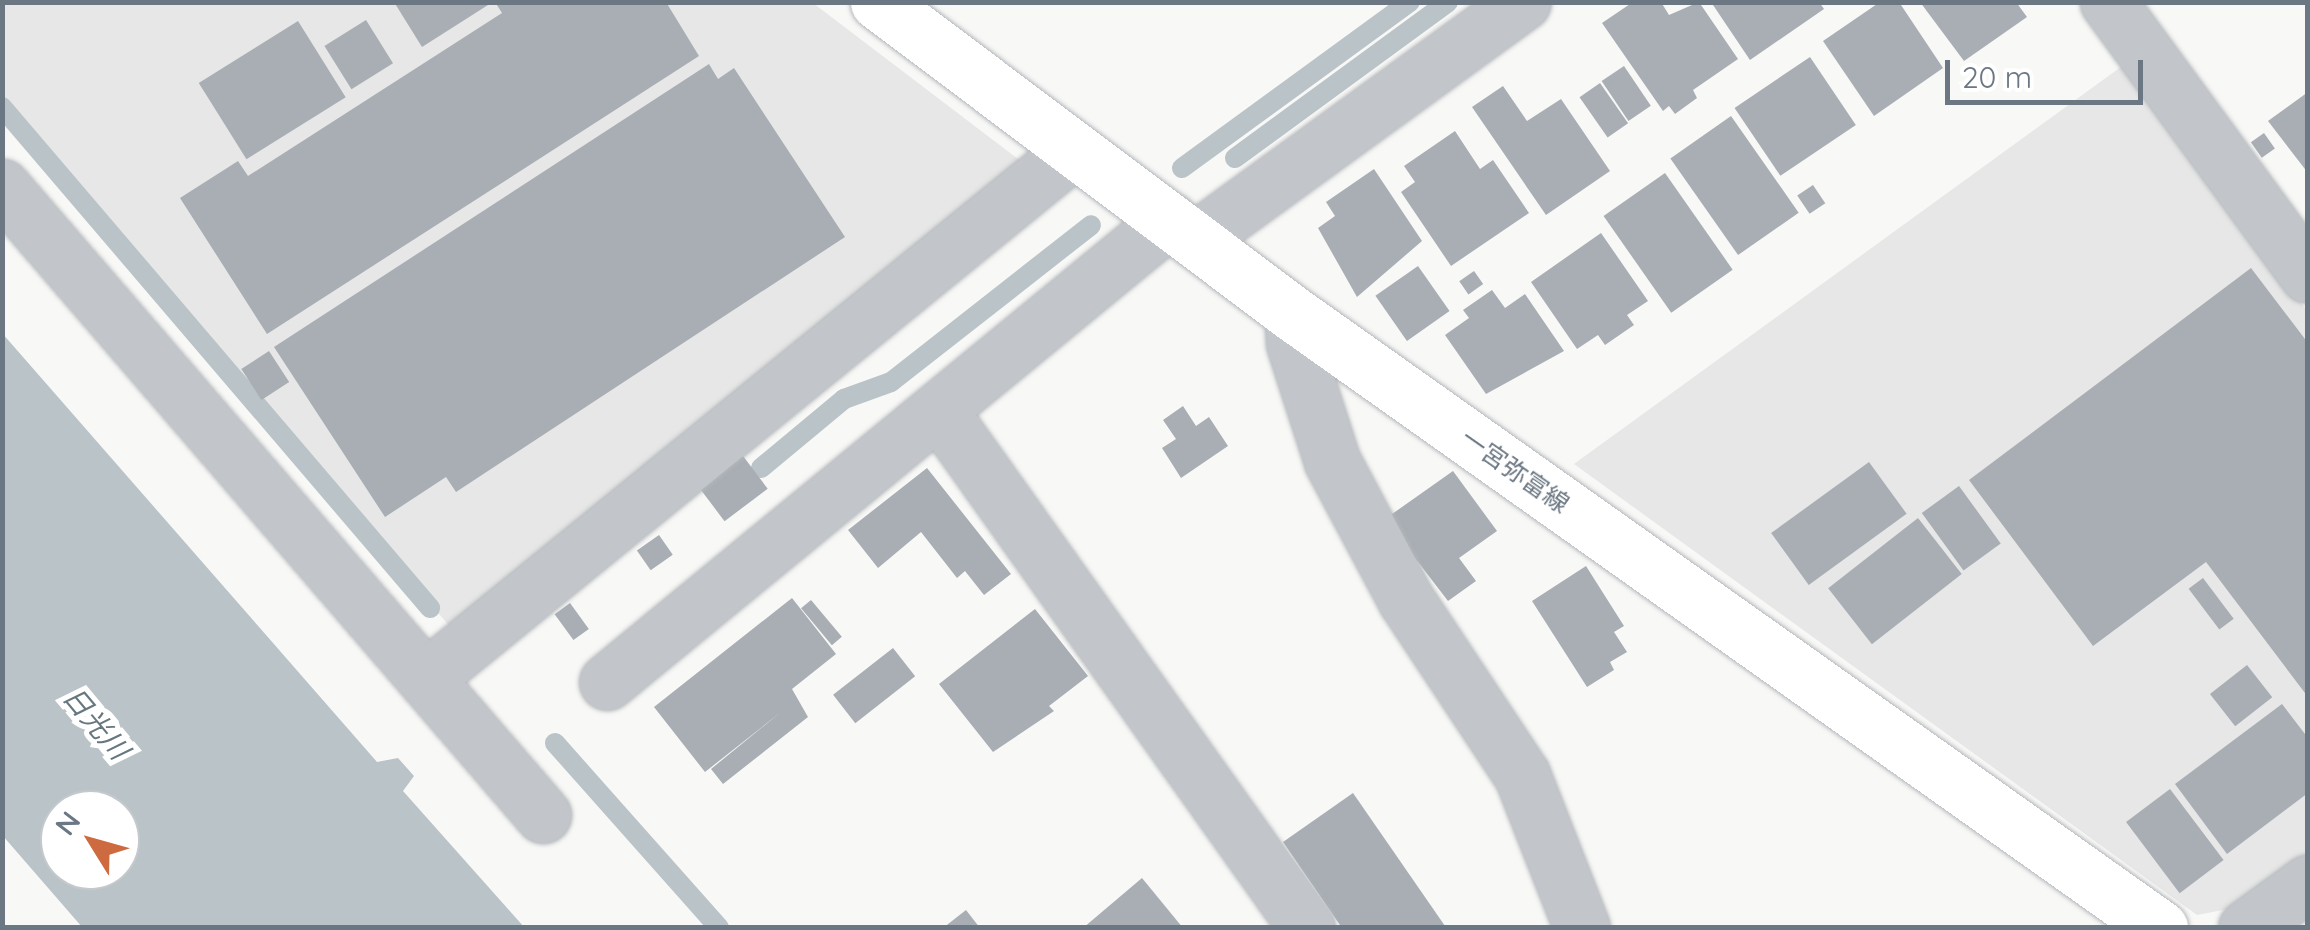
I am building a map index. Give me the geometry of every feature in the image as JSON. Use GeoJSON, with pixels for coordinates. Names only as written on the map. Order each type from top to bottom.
{"type":"FeatureCollection","features":[{"type":"Feature","properties":{"kind":"main road","name":"一宮弥富線"},"geometry":{"type":"LineString","coordinates":[[878,2],[1292,313],[2160,928]]}},
{"type":"Feature","properties":{"kind":"street"},"geometry":{"type":"LineString","coordinates":[[607,682],[940,412],[1182,230],[1523,2]]}},
{"type":"Feature","properties":{"kind":"street"},"geometry":{"type":"LineString","coordinates":[[2108,2],[2308,274]]}},
{"type":"Feature","properties":{"kind":"street"},"geometry":{"type":"LineString","coordinates":[[426,678],[1074,150]]}},
{"type":"Feature","properties":{"kind":"street"},"geometry":{"type":"LineString","coordinates":[[2,187],[543,815]]}},
{"type":"Feature","properties":{"kind":"street"},"geometry":{"type":"LineString","coordinates":[[1292,313],[1294,343],[1332,461],[1406,600],[1522,775],[1582,928]]}},
{"type":"Feature","properties":{"kind":"street"},"geometry":{"type":"LineString","coordinates":[[940,412],[1307,928]]}},
{"type":"Feature","properties":{"kind":"street"},"geometry":{"type":"LineString","coordinates":[[2246,928],[2308,883]]}},
{"type":"Feature","properties":{"kind":"shaded area"},"geometry":{"type":"Polygon","coordinates":[[[2,3],[813,3],[1030,168],[457,635],[3,101],[2,3]]]}},
{"type":"Feature","properties":{"kind":"shaded area"},"geometry":{"type":"Polygon","coordinates":[[[2125,64],[2307,311],[2307,856],[2233,908],[2197,915],[1574,464],[2125,64]]]}},
{"type":"Feature","properties":{"kind":"water","name":"日光川"},"geometry":{"type":"Polygon","coordinates":[[[2,333],[377,762],[398,758],[414,776],[403,791],[524,927],[82,927],[50,890],[140,890],[140,790],[40,790],[40,879],[3,836],[2,333]]]}},
{"type":"Feature","properties":{"kind":"building"},"geometry":{"type":"Polygon","coordinates":[[[394,2],[487,2],[488,5],[422,47],[394,2]]]}},
{"type":"Feature","properties":{"kind":"building"},"geometry":{"type":"Polygon","coordinates":[[[495,2],[666,2],[699,56],[267,334],[180,198],[238,161],[248,176],[502,13],[495,2]]]}},
{"type":"Feature","properties":{"kind":"building"},"geometry":{"type":"Polygon","coordinates":[[[1633,2],[1661,2],[1669,15],[1699,2],[1738,59],[1693,90],[1697,98],[1675,114],[1669,106],[1663,111],[1602,23],[1633,2]]]}},
{"type":"Feature","properties":{"kind":"building"},"geometry":{"type":"Polygon","coordinates":[[[1711,2],[1819,2],[1824,9],[1750,60],[1711,2]]]}},
{"type":"Feature","properties":{"kind":"building"},"geometry":{"type":"Polygon","coordinates":[[[1880,2],[1899,2],[1943,68],[1874,116],[1823,41],[1880,2]]]}},
{"type":"Feature","properties":{"kind":"building"},"geometry":{"type":"Polygon","coordinates":[[[1920,2],[2016,2],[2027,17],[1964,61],[1920,2]]]}},
{"type":"Feature","properties":{"kind":"building"},"geometry":{"type":"Polygon","coordinates":[[[366,20],[393,63],[351,89],[324,46],[366,20]]]}},
{"type":"Feature","properties":{"kind":"building"},"geometry":{"type":"Polygon","coordinates":[[[298,21],[346,97],[246,159],[199,83],[298,21]]]}},
{"type":"Feature","properties":{"kind":"building"},"geometry":{"type":"Polygon","coordinates":[[[1810,57],[1856,125],[1780,176],[1735,108],[1810,57]]]}},
{"type":"Feature","properties":{"kind":"building"},"geometry":{"type":"Polygon","coordinates":[[[709,64],[718,79],[734,68],[845,237],[456,492],[446,477],[385,517],[274,347],[709,64]]]}},
{"type":"Feature","properties":{"kind":"building"},"geometry":{"type":"Polygon","coordinates":[[[1624,66],[1651,106],[1628,121],[1602,81],[1624,66]]]}},
{"type":"Feature","properties":{"kind":"building"},"geometry":{"type":"Polygon","coordinates":[[[1600,83],[1628,123],[1608,137],[1580,97],[1600,83]]]}},
{"type":"Feature","properties":{"kind":"building"},"geometry":{"type":"Polygon","coordinates":[[[1503,86],[1527,121],[1561,99],[1610,171],[1546,215],[1472,107],[1503,86]]]}},
{"type":"Feature","properties":{"kind":"building"},"geometry":{"type":"Polygon","coordinates":[[[2308,92],[2308,173],[2268,121],[2308,92]]]}},
{"type":"Feature","properties":{"kind":"building"},"geometry":{"type":"Polygon","coordinates":[[[1731,116],[1799,213],[1738,255],[1670,158],[1731,116]]]}},
{"type":"Feature","properties":{"kind":"building"},"geometry":{"type":"Polygon","coordinates":[[[1455,131],[1480,169],[1493,160],[1529,213],[1451,266],[1401,192],[1415,182],[1404,166],[1455,131]]]}},
{"type":"Feature","properties":{"kind":"building"},"geometry":{"type":"Polygon","coordinates":[[[2264,133],[2275,149],[2262,158],[2251,142],[2264,133]]]}},
{"type":"Feature","properties":{"kind":"building"},"geometry":{"type":"Polygon","coordinates":[[[1374,169],[1422,241],[1357,297],[1318,228],[1335,216],[1326,202],[1374,169]]]}},
{"type":"Feature","properties":{"kind":"building"},"geometry":{"type":"Polygon","coordinates":[[[1665,173],[1733,270],[1671,313],[1604,216],[1665,173]]]}},
{"type":"Feature","properties":{"kind":"building"},"geometry":{"type":"Polygon","coordinates":[[[1813,185],[1825,203],[1810,214],[1797,196],[1813,185]]]}},
{"type":"Feature","properties":{"kind":"building"},"geometry":{"type":"Polygon","coordinates":[[[1601,233],[1648,301],[1627,315],[1634,325],[1605,345],[1598,335],[1577,349],[1531,282],[1601,233]]]}},
{"type":"Feature","properties":{"kind":"building"},"geometry":{"type":"Polygon","coordinates":[[[1418,266],[1450,311],[1407,341],[1375,296],[1418,266]]]}},
{"type":"Feature","properties":{"kind":"building"},"geometry":{"type":"Polygon","coordinates":[[[2251,268],[2308,343],[2308,697],[2206,562],[2093,646],[1969,480],[2251,268]]]}},
{"type":"Feature","properties":{"kind":"building"},"geometry":{"type":"Polygon","coordinates":[[[1474,271],[1483,284],[1468,294],[1459,281],[1474,271]]]}},
{"type":"Feature","properties":{"kind":"building"},"geometry":{"type":"Polygon","coordinates":[[[1492,290],[1505,308],[1525,294],[1564,351],[1486,394],[1445,335],[1469,318],[1463,310],[1492,290]]]}},
{"type":"Feature","properties":{"kind":"building"},"geometry":{"type":"Polygon","coordinates":[[[269,351],[289,382],[261,400],[241,369],[269,351]]]}},
{"type":"Feature","properties":{"kind":"building"},"geometry":{"type":"Polygon","coordinates":[[[1183,406],[1196,426],[1209,417],[1228,446],[1181,478],[1162,448],[1176,439],[1163,420],[1183,406]]]}},
{"type":"Feature","properties":{"kind":"building"},"geometry":{"type":"Polygon","coordinates":[[[743,456],[768,489],[725,521],[700,488],[743,456]]]}},
{"type":"Feature","properties":{"kind":"building"},"geometry":{"type":"Polygon","coordinates":[[[1869,462],[1907,514],[1809,585],[1771,533],[1869,462]]]}},
{"type":"Feature","properties":{"kind":"building"},"geometry":{"type":"Polygon","coordinates":[[[927,468],[1011,574],[984,595],[965,571],[957,578],[921,532],[878,568],[848,530],[927,468]]]}},
{"type":"Feature","properties":{"kind":"building"},"geometry":{"type":"Polygon","coordinates":[[[1453,471],[1497,531],[1459,558],[1476,581],[1448,601],[1385,519],[1453,471]]]}},
{"type":"Feature","properties":{"kind":"building"},"geometry":{"type":"Polygon","coordinates":[[[1959,486],[2001,543],[1964,570],[1922,513],[1959,486]]]}},
{"type":"Feature","properties":{"kind":"building"},"geometry":{"type":"Polygon","coordinates":[[[1918,518],[1962,574],[1872,644],[1828,588],[1918,518]]]}},
{"type":"Feature","properties":{"kind":"building"},"geometry":{"type":"Polygon","coordinates":[[[659,535],[673,555],[651,570],[637,550],[659,535]]]}},
{"type":"Feature","properties":{"kind":"building"},"geometry":{"type":"Polygon","coordinates":[[[1586,566],[1624,626],[1614,632],[1627,652],[1610,662],[1614,670],[1587,687],[1532,601],[1586,566]]]}},
{"type":"Feature","properties":{"kind":"building"},"geometry":{"type":"Polygon","coordinates":[[[2203,578],[2234,619],[2219,630],[2189,589],[2203,578]]]}},
{"type":"Feature","properties":{"kind":"building"},"geometry":{"type":"Polygon","coordinates":[[[792,598],[836,654],[792,689],[808,717],[723,784],[711,769],[781,712],[705,772],[654,707],[792,598]]]}},
{"type":"Feature","properties":{"kind":"building"},"geometry":{"type":"Polygon","coordinates":[[[811,600],[842,637],[832,645],[801,608],[811,600]]]}},
{"type":"Feature","properties":{"kind":"building"},"geometry":{"type":"Polygon","coordinates":[[[570,603],[589,629],[573,640],[555,614],[570,603]]]}},
{"type":"Feature","properties":{"kind":"building"},"geometry":{"type":"Polygon","coordinates":[[[1035,609],[1088,676],[1049,706],[1054,711],[993,752],[939,684],[1035,609]]]}},
{"type":"Feature","properties":{"kind":"building"},"geometry":{"type":"Polygon","coordinates":[[[893,648],[915,676],[855,723],[833,695],[893,648]]]}},
{"type":"Feature","properties":{"kind":"building"},"geometry":{"type":"Polygon","coordinates":[[[2247,665],[2272,697],[2235,726],[2210,694],[2247,665]]]}},
{"type":"Feature","properties":{"kind":"building"},"geometry":{"type":"Polygon","coordinates":[[[2282,704],[2308,738],[2308,793],[2227,854],[2175,784],[2282,704]]]}},
{"type":"Feature","properties":{"kind":"building"},"geometry":{"type":"Polygon","coordinates":[[[2170,789],[2224,860],[2180,893],[2126,822],[2170,789]]]}},
{"type":"Feature","properties":{"kind":"building"},"geometry":{"type":"Polygon","coordinates":[[[1353,793],[1443,928],[1342,928],[1283,842],[1353,793]]]}},
{"type":"Feature","properties":{"kind":"building"},"geometry":{"type":"Polygon","coordinates":[[[1142,878],[1183,928],[1083,928],[1142,878]]]}},
{"type":"Feature","properties":{"kind":"building"},"geometry":{"type":"Polygon","coordinates":[[[966,910],[980,928],[943,928],[966,910]]]}},
{"type":"Feature","properties":{"kind":"waterway"},"geometry":{"type":"LineString","coordinates":[[1182,168],[1410,2]]}},
{"type":"Feature","properties":{"kind":"waterway"},"geometry":{"type":"LineString","coordinates":[[1235,158],[1448,2]]}},
{"type":"Feature","properties":{"kind":"waterway"},"geometry":{"type":"LineString","coordinates":[[2,107],[430,608]]}},
{"type":"Feature","properties":{"kind":"waterway"},"geometry":{"type":"LineString","coordinates":[[761,468],[844,399],[891,382],[1091,225]]}},
{"type":"Feature","properties":{"kind":"waterway"},"geometry":{"type":"LineString","coordinates":[[555,743],[719,928]]}}]}
